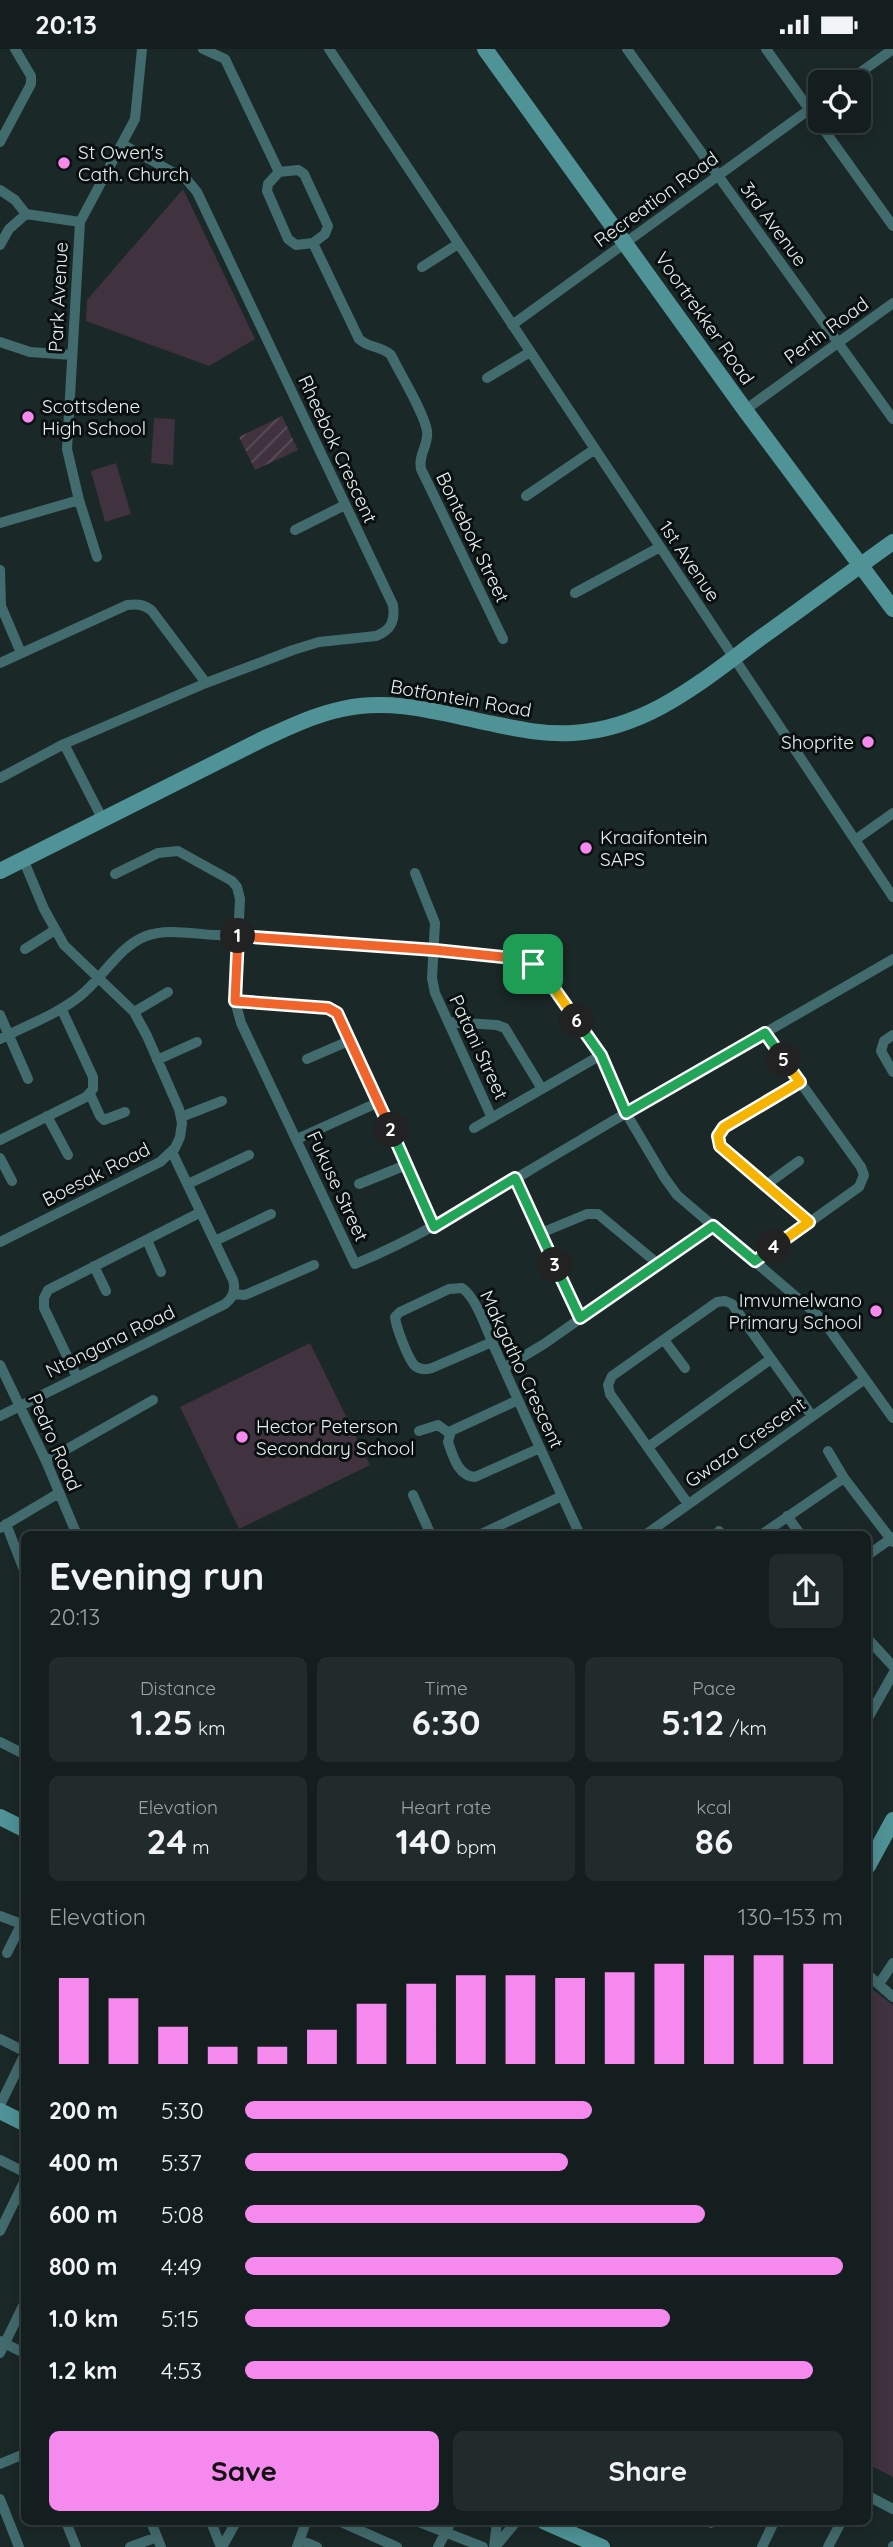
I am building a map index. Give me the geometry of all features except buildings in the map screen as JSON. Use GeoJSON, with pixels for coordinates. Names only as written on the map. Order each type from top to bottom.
{"type":"FeatureCollection","features":[{"type":"Feature","properties":{"kind":"main road","name":"Voortrekker Road"},"geometry":{"type":"LineString","coordinates":[[485,49],[745,411],[893,609]]}},
{"type":"Feature","properties":{"kind":"main road","name":"Botfontein Road"},"geometry":{"type":"LineString","coordinates":[[0,871],[296,724],[343,708],[397,705],[530,732],[574,733],[618,726],[646,716],[695,686],[893,542]]}},
{"type":"Feature","properties":{"kind":"main road"},"geometry":{"type":"LineString","coordinates":[[0,1817],[21,1828]]}},
{"type":"Feature","properties":{"kind":"main road"},"geometry":{"type":"LineString","coordinates":[[871,1860],[893,1820]]}},
{"type":"Feature","properties":{"kind":"main road"},"geometry":{"type":"LineString","coordinates":[[0,2111],[21,2122]]}},
{"type":"Feature","properties":{"kind":"main road"},"geometry":{"type":"LineString","coordinates":[[552,2525],[602,2547]]}},
{"type":"Feature","properties":{"kind":"main road"},"geometry":{"type":"LineString","coordinates":[[573,2525],[616,2547]]}},
{"type":"Feature","properties":{"kind":"street"},"geometry":{"type":"LineString","coordinates":[[0,142],[31,84],[30,76],[15,49]]}},
{"type":"Feature","properties":{"kind":"street","name":"Park Avenue"},"geometry":{"type":"LineString","coordinates":[[97,557],[67,449],[80,222],[137,109],[142,49]]}},
{"type":"Feature","properties":{"kind":"street"},"geometry":{"type":"LineString","coordinates":[[204,49],[225,59],[279,172]]}},
{"type":"Feature","properties":{"kind":"street","name":"1st Avenue"},"geometry":{"type":"LineString","coordinates":[[329,49],[893,897]]}},
{"type":"Feature","properties":{"kind":"street","name":"3rd Avenue"},"geometry":{"type":"LineString","coordinates":[[627,49],[893,419]]}},
{"type":"Feature","properties":{"kind":"street"},"geometry":{"type":"LineString","coordinates":[[766,49],[808,109]]}},
{"type":"Feature","properties":{"kind":"street"},"geometry":{"type":"LineString","coordinates":[[864,70],[893,49]]}},
{"type":"Feature","properties":{"kind":"street","name":"Recreation Road"},"geometry":{"type":"LineString","coordinates":[[512,325],[808,111]]}},
{"type":"Feature","properties":{"kind":"street"},"geometry":{"type":"LineString","coordinates":[[826,133],[893,226]]}},
{"type":"Feature","properties":{"kind":"street","name":"Rheebok Crescent"},"geometry":{"type":"LineString","coordinates":[[0,778],[64,744],[206,683],[293,650],[319,642],[376,636],[391,627],[394,615],[393,604],[197,192],[187,180],[122,143]]}},
{"type":"Feature","properties":{"kind":"street"},"geometry":{"type":"LineString","coordinates":[[302,171],[310,185],[328,226],[325,234],[313,243],[296,245],[288,239],[267,191],[268,184],[279,172],[302,171]]}},
{"type":"Feature","properties":{"kind":"street"},"geometry":{"type":"LineString","coordinates":[[0,190],[15,200],[26,214],[80,222]]}},
{"type":"Feature","properties":{"kind":"street"},"geometry":{"type":"LineString","coordinates":[[0,245],[9,229],[26,214]]}},
{"type":"Feature","properties":{"kind":"street","name":"Bontebok Street"},"geometry":{"type":"LineString","coordinates":[[313,243],[359,339],[391,355],[423,420],[428,435],[419,457],[421,469],[503,639]]}},
{"type":"Feature","properties":{"kind":"street"},"geometry":{"type":"LineString","coordinates":[[422,267],[458,244]]}},
{"type":"Feature","properties":{"kind":"street","name":"Perth Road"},"geometry":{"type":"LineString","coordinates":[[745,411],[893,303]]}},
{"type":"Feature","properties":{"kind":"street"},"geometry":{"type":"LineString","coordinates":[[0,341],[21,351],[72,355]]}},
{"type":"Feature","properties":{"kind":"street"},"geometry":{"type":"LineString","coordinates":[[487,378],[530,352]]}},
{"type":"Feature","properties":{"kind":"street"},"geometry":{"type":"LineString","coordinates":[[526,496],[595,449]]}},
{"type":"Feature","properties":{"kind":"street"},"geometry":{"type":"LineString","coordinates":[[0,523],[79,500]]}},
{"type":"Feature","properties":{"kind":"street"},"geometry":{"type":"LineString","coordinates":[[295,530],[345,505]]}},
{"type":"Feature","properties":{"kind":"street"},"geometry":{"type":"LineString","coordinates":[[575,593],[660,547]]}},
{"type":"Feature","properties":{"kind":"street"},"geometry":{"type":"LineString","coordinates":[[0,570],[1,606],[21,653]]}},
{"type":"Feature","properties":{"kind":"street"},"geometry":{"type":"LineString","coordinates":[[0,663],[127,605],[137,604],[145,605],[152,611],[206,683]]}},
{"type":"Feature","properties":{"kind":"street"},"geometry":{"type":"LineString","coordinates":[[64,744],[103,820]]}},
{"type":"Feature","properties":{"kind":"street"},"geometry":{"type":"LineString","coordinates":[[855,839],[893,813]]}},
{"type":"Feature","properties":{"kind":"street","name":"Fukuse Street"},"geometry":{"type":"LineString","coordinates":[[115,874],[158,853],[178,851],[220,873],[237,887],[240,899],[235,1001],[241,1023],[355,1264],[400,1246],[434,1227],[893,959]]}},
{"type":"Feature","properties":{"kind":"street"},"geometry":{"type":"LineString","coordinates":[[23,859],[64,944],[134,1012],[181,1117],[222,1101]]}},
{"type":"Feature","properties":{"kind":"street","name":"Patani Street"},"geometry":{"type":"LineString","coordinates":[[415,873],[435,923],[433,985],[492,1118]]}},
{"type":"Feature","properties":{"kind":"street"},"geometry":{"type":"LineString","coordinates":[[25,949],[55,930]]}},
{"type":"Feature","properties":{"kind":"street"},"geometry":{"type":"LineString","coordinates":[[5,1036],[62,1010],[98,979],[128,946],[151,934],[239,936],[523,959],[541,970],[601,1055],[626,1113],[677,1195],[822,1319],[893,1419]]}},
{"type":"Feature","properties":{"kind":"street"},"geometry":{"type":"LineString","coordinates":[[134,1012],[168,992]]}},
{"type":"Feature","properties":{"kind":"street"},"geometry":{"type":"LineString","coordinates":[[235,1001],[331,1009],[340,1016],[434,1227]]}},
{"type":"Feature","properties":{"kind":"street"},"geometry":{"type":"LineString","coordinates":[[62,1010],[94,1081],[90,1094],[100,1116],[104,1120],[125,1112]]}},
{"type":"Feature","properties":{"kind":"street"},"geometry":{"type":"LineString","coordinates":[[0,1015],[5,1036],[28,1079]]}},
{"type":"Feature","properties":{"kind":"street"},"geometry":{"type":"LineString","coordinates":[[448,1023],[497,1025],[505,1028],[542,1089]]}},
{"type":"Feature","properties":{"kind":"street"},"geometry":{"type":"LineString","coordinates":[[755,1261],[859,1187],[864,1175],[861,1167],[765,1033]]}},
{"type":"Feature","properties":{"kind":"street"},"geometry":{"type":"LineString","coordinates":[[893,1035],[884,1041],[881,1051],[893,1072]]}},
{"type":"Feature","properties":{"kind":"street"},"geometry":{"type":"LineString","coordinates":[[307,1059],[351,1040]]}},
{"type":"Feature","properties":{"kind":"street"},"geometry":{"type":"LineString","coordinates":[[157,1060],[197,1042]]}},
{"type":"Feature","properties":{"kind":"street"},"geometry":{"type":"LineString","coordinates":[[474,1128],[601,1055]]}},
{"type":"Feature","properties":{"kind":"street"},"geometry":{"type":"LineString","coordinates":[[800,1082],[724,1127],[718,1136],[720,1146],[809,1222]]}},
{"type":"Feature","properties":{"kind":"street"},"geometry":{"type":"LineString","coordinates":[[0,1140],[90,1094]]}},
{"type":"Feature","properties":{"kind":"street"},"geometry":{"type":"LineString","coordinates":[[296,1139],[379,1102]]}},
{"type":"Feature","properties":{"kind":"street"},"geometry":{"type":"LineString","coordinates":[[47,1116],[68,1155]]}},
{"type":"Feature","properties":{"kind":"street","name":"Boesak Road"},"geometry":{"type":"LineString","coordinates":[[0,1242],[160,1162],[173,1152],[180,1137],[181,1117]]}},
{"type":"Feature","properties":{"kind":"street"},"geometry":{"type":"LineString","coordinates":[[173,1152],[233,1280],[233,1294]]}},
{"type":"Feature","properties":{"kind":"street"},"geometry":{"type":"LineString","coordinates":[[188,1184],[249,1155]]}},
{"type":"Feature","properties":{"kind":"street"},"geometry":{"type":"LineString","coordinates":[[0,1158],[12,1181]]}},
{"type":"Feature","properties":{"kind":"street"},"geometry":{"type":"LineString","coordinates":[[766,1185],[799,1161]]}},
{"type":"Feature","properties":{"kind":"street"},"geometry":{"type":"LineString","coordinates":[[359,1184],[406,1165]]}},
{"type":"Feature","properties":{"kind":"street"},"geometry":{"type":"LineString","coordinates":[[515,1178],[580,1318]]}},
{"type":"Feature","properties":{"kind":"street"},"geometry":{"type":"LineString","coordinates":[[77,1377],[44,1308],[44,1298],[51,1287],[201,1213]]}},
{"type":"Feature","properties":{"kind":"street"},"geometry":{"type":"LineString","coordinates":[[215,1241],[271,1214]]}},
{"type":"Feature","properties":{"kind":"street"},"geometry":{"type":"LineString","coordinates":[[541,1233],[587,1214],[598,1214],[657,1263]]}},
{"type":"Feature","properties":{"kind":"street"},"geometry":{"type":"LineString","coordinates":[[503,1368],[713,1226]]}},
{"type":"Feature","properties":{"kind":"street"},"geometry":{"type":"LineString","coordinates":[[147,1240],[161,1272]]}},
{"type":"Feature","properties":{"kind":"street","name":"Ntongana Road"},"geometry":{"type":"LineString","coordinates":[[0,1416],[225,1304],[233,1294],[245,1295],[314,1265]]}},
{"type":"Feature","properties":{"kind":"street"},"geometry":{"type":"LineString","coordinates":[[94,1266],[106,1291]]}},
{"type":"Feature","properties":{"kind":"street","name":"Makgatho Crescent"},"geometry":{"type":"LineString","coordinates":[[492,1342],[432,1368],[422,1369],[413,1364],[397,1328],[396,1317],[400,1312],[449,1289],[462,1287],[469,1293],[492,1342],[578,1531]]}},
{"type":"Feature","properties":{"kind":"street"},"geometry":{"type":"LineString","coordinates":[[688,1504],[610,1394],[608,1385],[612,1376],[717,1302],[725,1301],[733,1304],[812,1416]]}},
{"type":"Feature","properties":{"kind":"street"},"geometry":{"type":"LineString","coordinates":[[664,1340],[685,1368]]}},
{"type":"Feature","properties":{"kind":"street"},"geometry":{"type":"LineString","coordinates":[[648,1447],[771,1359]]}},
{"type":"Feature","properties":{"kind":"street","name":"Pedro Road"},"geometry":{"type":"LineString","coordinates":[[0,1365],[46,1461],[75,1531]]}},
{"type":"Feature","properties":{"kind":"street","name":"Gwaza Crescent"},"geometry":{"type":"LineString","coordinates":[[651,1531],[865,1379]]}},
{"type":"Feature","properties":{"kind":"street"},"geometry":{"type":"LineString","coordinates":[[46,1461],[153,1400]]}},
{"type":"Feature","properties":{"kind":"street"},"geometry":{"type":"LineString","coordinates":[[449,1433],[518,1400]]}},
{"type":"Feature","properties":{"kind":"street"},"geometry":{"type":"LineString","coordinates":[[419,1431],[438,1425],[449,1433]]}},
{"type":"Feature","properties":{"kind":"street"},"geometry":{"type":"LineString","coordinates":[[449,1433],[448,1444],[459,1469],[464,1475],[471,1477],[479,1476],[540,1448]]}},
{"type":"Feature","properties":{"kind":"street"},"geometry":{"type":"LineString","coordinates":[[828,1451],[844,1478],[892,1539],[871,1553]]}},
{"type":"Feature","properties":{"kind":"street"},"geometry":{"type":"LineString","coordinates":[[766,1531],[844,1478]]}},
{"type":"Feature","properties":{"kind":"street"},"geometry":{"type":"LineString","coordinates":[[21,1564],[3,1526],[59,1493]]}},
{"type":"Feature","properties":{"kind":"street"},"geometry":{"type":"LineString","coordinates":[[413,1495],[428,1531]]}},
{"type":"Feature","properties":{"kind":"street"},"geometry":{"type":"LineString","coordinates":[[488,1531],[562,1496]]}},
{"type":"Feature","properties":{"kind":"street"},"geometry":{"type":"LineString","coordinates":[[787,1516],[798,1531]]}},
{"type":"Feature","properties":{"kind":"street"},"geometry":{"type":"LineString","coordinates":[[871,1642],[893,1666]]}},
{"type":"Feature","properties":{"kind":"street"},"geometry":{"type":"LineString","coordinates":[[871,1713],[893,1674]]}},
{"type":"Feature","properties":{"kind":"street"},"geometry":{"type":"LineString","coordinates":[[0,1742],[21,1752]]}},
{"type":"Feature","properties":{"kind":"street"},"geometry":{"type":"LineString","coordinates":[[0,1916],[21,1923]]}},
{"type":"Feature","properties":{"kind":"street"},"geometry":{"type":"LineString","coordinates":[[7,1953],[21,1928]]}},
{"type":"Feature","properties":{"kind":"street"},"geometry":{"type":"LineString","coordinates":[[879,1984],[893,1963]]}},
{"type":"Feature","properties":{"kind":"street"},"geometry":{"type":"LineString","coordinates":[[871,1977],[893,1997]]}},
{"type":"Feature","properties":{"kind":"street"},"geometry":{"type":"LineString","coordinates":[[0,2039],[21,2052]]}},
{"type":"Feature","properties":{"kind":"street"},"geometry":{"type":"LineString","coordinates":[[0,2105],[21,2060]]}},
{"type":"Feature","properties":{"kind":"street"},"geometry":{"type":"LineString","coordinates":[[0,2160],[21,2170]]}},
{"type":"Feature","properties":{"kind":"street"},"geometry":{"type":"LineString","coordinates":[[0,2231],[21,2188]]}},
{"type":"Feature","properties":{"kind":"street"},"geometry":{"type":"LineString","coordinates":[[21,2310],[2,2346],[21,2352]]}},
{"type":"Feature","properties":{"kind":"street"},"geometry":{"type":"LineString","coordinates":[[0,2464],[21,2455]]}},
{"type":"Feature","properties":{"kind":"street"},"geometry":{"type":"LineString","coordinates":[[871,2498],[893,2509]]}},
{"type":"Feature","properties":{"kind":"street"},"geometry":{"type":"LineString","coordinates":[[0,2499],[19,2547]]}},
{"type":"Feature","properties":{"kind":"street"},"geometry":{"type":"LineString","coordinates":[[67,2525],[76,2547]]}},
{"type":"Feature","properties":{"kind":"street"},"geometry":{"type":"LineString","coordinates":[[130,2547],[159,2542],[152,2525]]}},
{"type":"Feature","properties":{"kind":"street"},"geometry":{"type":"LineString","coordinates":[[212,2525],[221,2547]]}},
{"type":"Feature","properties":{"kind":"street"},"geometry":{"type":"LineString","coordinates":[[221,2547],[234,2525]]}},
{"type":"Feature","properties":{"kind":"street"},"geometry":{"type":"LineString","coordinates":[[305,2525],[299,2543],[317,2547]]}},
{"type":"Feature","properties":{"kind":"street"},"geometry":{"type":"LineString","coordinates":[[348,2525],[397,2547]]}},
{"type":"Feature","properties":{"kind":"street"},"geometry":{"type":"LineString","coordinates":[[494,2547],[497,2525]]}},
{"type":"Feature","properties":{"kind":"street"},"geometry":{"type":"LineString","coordinates":[[494,2547],[513,2525]]}},
{"type":"Feature","properties":{"kind":"street"},"geometry":{"type":"LineString","coordinates":[[762,2547],[773,2525]]}},
{"type":"Feature","properties":{"kind":"street"},"geometry":{"type":"LineString","coordinates":[[828,2547],[839,2525]]}},
{"type":"Feature","properties":{"kind":"street"},"geometry":{"type":"LineString","coordinates":[[438,2547],[449,2527],[484,2547]]}},
{"type":"Feature","properties":{"kind":"shaded area"},"geometry":{"type":"Polygon","coordinates":[[[183,189],[255,339],[209,366],[86,321],[87,300],[183,189]]]}},
{"type":"Feature","properties":{"kind":"shaded area"},"geometry":{"type":"Polygon","coordinates":[[[282,416],[298,450],[255,470],[239,437],[282,416]]]}},
{"type":"Feature","properties":{"kind":"shaded area"},"geometry":{"type":"Polygon","coordinates":[[[154,418],[175,419],[173,465],[151,463],[154,418]]]}},
{"type":"Feature","properties":{"kind":"shaded area"},"geometry":{"type":"Polygon","coordinates":[[[116,463],[131,514],[105,522],[91,471],[116,463]]]}},
{"type":"Feature","properties":{"kind":"shaded area"},"geometry":{"type":"Polygon","coordinates":[[[310,1343],[370,1465],[239,1529],[180,1407],[310,1343]]]}},
{"type":"Feature","properties":{"kind":"shaded area"},"geometry":{"type":"Polygon","coordinates":[[[871,1988],[893,2005],[893,2477],[871,2466],[871,1988]]]}},
{"type":"Feature","properties":{"kind":"place","name":"St Owen's Cath. Church"},"geometry":{"type":"Point","coordinates":[64,163]}},
{"type":"Feature","properties":{"kind":"place","name":"Scottsdene High School"},"geometry":{"type":"Point","coordinates":[28,417]}},
{"type":"Feature","properties":{"kind":"place","name":"Shoprite"},"geometry":{"type":"Point","coordinates":[868,742]}},
{"type":"Feature","properties":{"kind":"place","name":"Kraaifontein SAPS"},"geometry":{"type":"Point","coordinates":[586,848]}},
{"type":"Feature","properties":{"kind":"place","name":"Imvumelwano Primary School"},"geometry":{"type":"Point","coordinates":[876,1311]}},
{"type":"Feature","properties":{"kind":"place","name":"Hector Peterson Secondary School"},"geometry":{"type":"Point","coordinates":[242,1437]}},
{"type":"Feature","properties":{"kind":"route"},"geometry":{"type":"LineString","coordinates":[[239,936],[435,950],[523,959],[533,964],[541,970],[601,1055],[626,1113],[765,1033],[800,1082],[724,1127],[718,1136],[718,1143],[809,1222],[755,1261],[713,1226],[580,1318],[515,1178],[434,1227],[337,1013],[328,1008],[235,1001],[239,936]]}}]}
